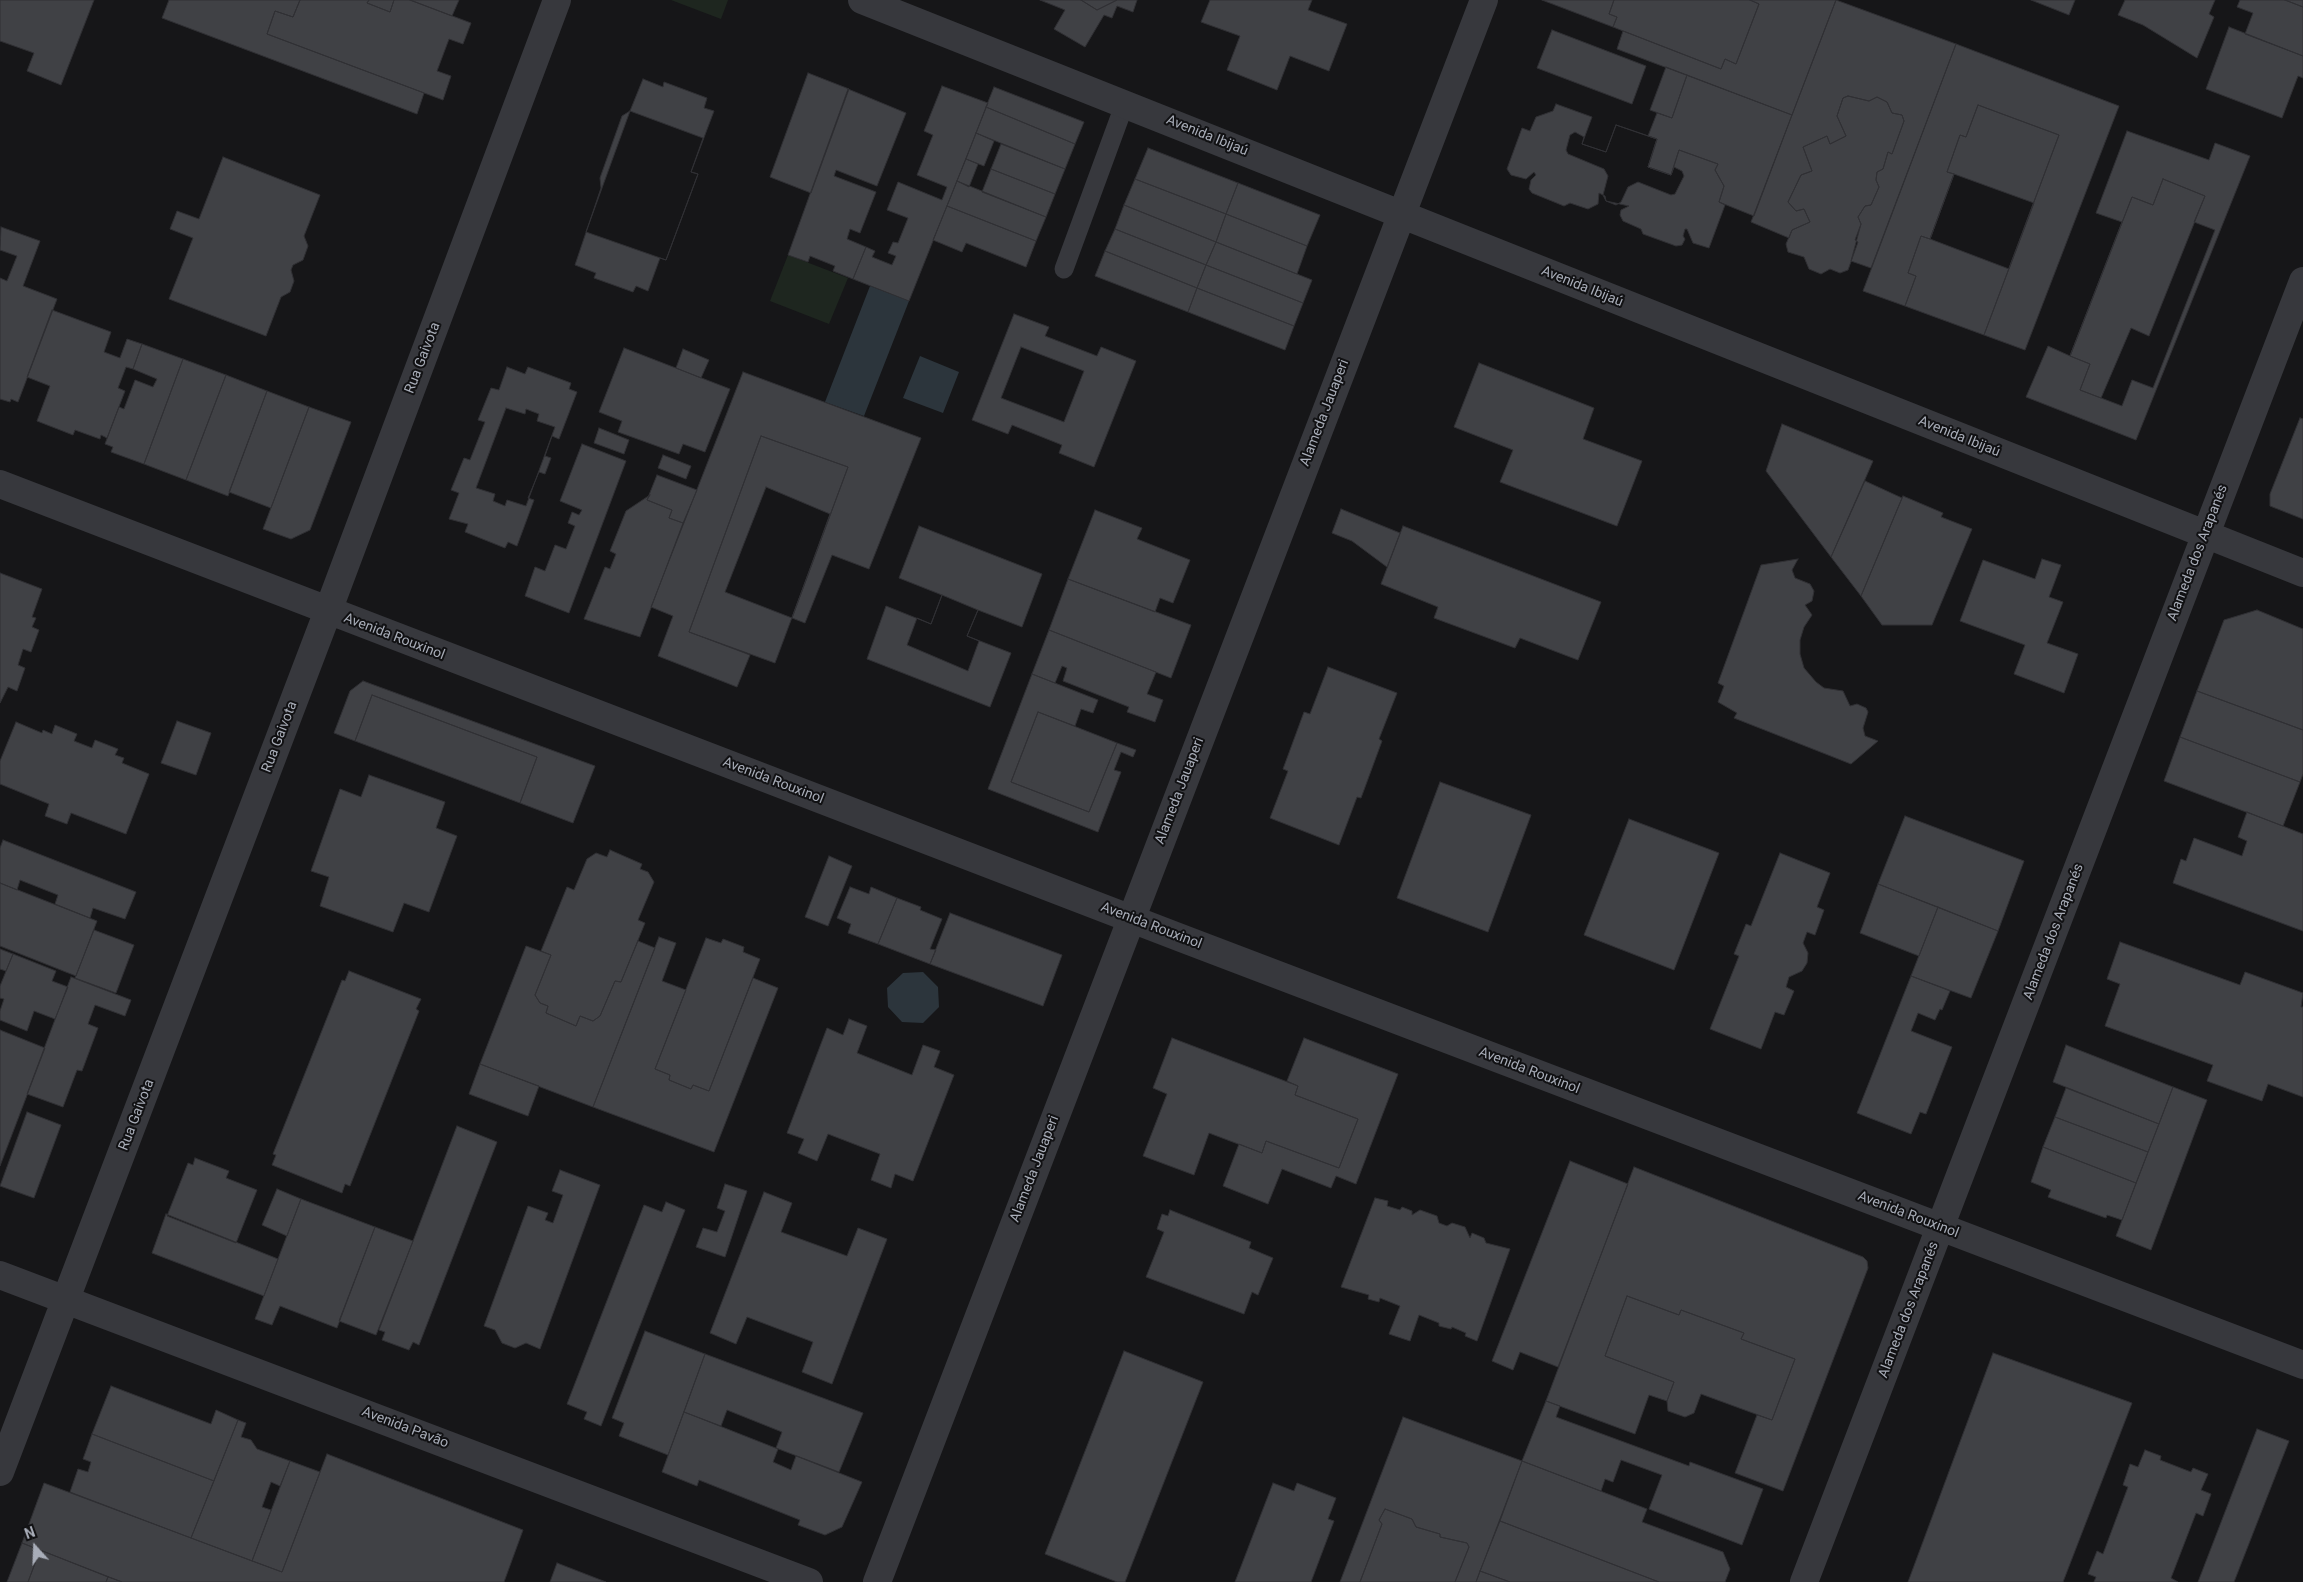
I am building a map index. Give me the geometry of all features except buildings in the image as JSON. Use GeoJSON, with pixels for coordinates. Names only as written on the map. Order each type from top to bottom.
{"type":"FeatureCollection","features":[{"type":"Feature","properties":{"kind":"street","name":"Rua Gaivota"},"geometry":{"type":"LineString","coordinates":[[0,1472],[328,611],[557,0]]}},
{"type":"Feature","properties":{"kind":"street","name":"Avenida Ibijaú"},"geometry":{"type":"LineString","coordinates":[[862,0],[1125,103],[2205,536],[2303,573]]}},
{"type":"Feature","properties":{"kind":"street","name":"Alameda Jauaperi"},"geometry":{"type":"LineString","coordinates":[[877,1582],[1484,0]]}},
{"type":"Feature","properties":{"kind":"street","name":"Alameda dos Arapanés"},"geometry":{"type":"LineString","coordinates":[[1804,1582],[2303,281]]}},
{"type":"Feature","properties":{"kind":"street","name":"Avenida Rouxinol"},"geometry":{"type":"LineString","coordinates":[[0,484],[1941,1228],[2303,1363]]}},
{"type":"Feature","properties":{"kind":"street","name":"Avenida Pavão"},"geometry":{"type":"LineString","coordinates":[[0,1275],[809,1582]]}},
{"type":"Feature","properties":{"kind":"lane"},"geometry":{"type":"LineString","coordinates":[[1064,269],[1125,103]]}},
{"type":"Feature","properties":{"kind":"shaded area"},"geometry":{"type":"Polygon","coordinates":[[[671,0],[728,0],[721,19],[671,0]]]}},
{"type":"Feature","properties":{"kind":"shaded area"},"geometry":{"type":"Polygon","coordinates":[[[788,255],[848,278],[829,324],[770,301],[788,255]]]}},
{"type":"Feature","properties":{"kind":"shaded area"},"geometry":{"type":"Polygon","coordinates":[[[870,286],[909,301],[864,416],[825,402],[870,286]]]}},
{"type":"Feature","properties":{"kind":"shaded area"},"geometry":{"type":"Polygon","coordinates":[[[920,356],[959,372],[943,413],[903,398],[920,356]]]}},
{"type":"Feature","properties":{"kind":"shaded area"},"geometry":{"type":"Polygon","coordinates":[[[923,972],[938,987],[939,1007],[923,1023],[902,1022],[888,1007],[887,988],[903,973],[923,972]]]}}]}
